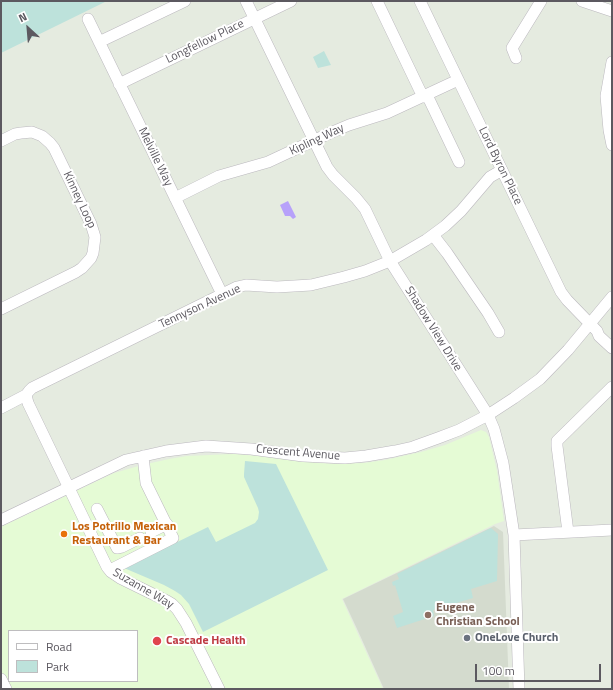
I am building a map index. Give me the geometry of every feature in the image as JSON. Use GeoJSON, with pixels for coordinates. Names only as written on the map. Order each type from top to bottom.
{"type":"FeatureCollection","features":[{"type":"Feature","properties":{"kind":"street"},"geometry":{"type":"LineString","coordinates":[[99,42],[185,1]]}},
{"type":"Feature","properties":{"kind":"street","name":"Shadow View Drive"},"geometry":{"type":"LineString","coordinates":[[246,1],[330,171],[365,209],[390,261],[488,415],[494,429],[503,463],[514,535],[519,689]]}},
{"type":"Feature","properties":{"kind":"street","name":"Longfellow Place"},"geometry":{"type":"LineString","coordinates":[[119,84],[290,1]]}},
{"type":"Feature","properties":{"kind":"street"},"geometry":{"type":"LineString","coordinates":[[377,1],[459,162]]}},
{"type":"Feature","properties":{"kind":"street","name":"Lord Byron Place"},"geometry":{"type":"LineString","coordinates":[[420,1],[561,292],[593,327]]}},
{"type":"Feature","properties":{"kind":"street"},"geometry":{"type":"LineString","coordinates":[[516,58],[512,48],[541,1]]}},
{"type":"Feature","properties":{"kind":"street"},"geometry":{"type":"LineString","coordinates":[[582,1],[612,11]]}},
{"type":"Feature","properties":{"kind":"street","name":"Melville Way"},"geometry":{"type":"LineString","coordinates":[[88,19],[222,294]]}},
{"type":"Feature","properties":{"kind":"street"},"geometry":{"type":"LineString","coordinates":[[612,62],[606,96],[609,130],[612,144]]}},
{"type":"Feature","properties":{"kind":"street","name":"Kipling Way"},"geometry":{"type":"LineString","coordinates":[[175,198],[224,174],[268,162],[349,125],[387,113],[458,80]]}},
{"type":"Feature","properties":{"kind":"street","name":"Kinney Loop"},"geometry":{"type":"LineString","coordinates":[[1,141],[16,134],[32,132],[42,136],[50,143],[54,148],[91,224],[95,237],[91,258],[82,268],[1,309]]}},
{"type":"Feature","properties":{"kind":"street","name":"Tennyson Avenue"},"geometry":{"type":"LineString","coordinates":[[1,408],[26,395],[32,388],[236,287],[246,285],[290,287],[311,285],[365,271],[390,261],[445,226],[461,211],[492,175],[502,170]]}},
{"type":"Feature","properties":{"kind":"street"},"geometry":{"type":"LineString","coordinates":[[433,234],[479,300],[498,332]]}},
{"type":"Feature","properties":{"kind":"street","name":"Crescent Avenue"},"geometry":{"type":"LineString","coordinates":[[1,520],[126,460],[166,451],[206,446],[338,458],[366,456],[413,447],[459,430],[488,415],[540,379],[593,327],[612,297]]}},
{"type":"Feature","properties":{"kind":"street"},"geometry":{"type":"LineString","coordinates":[[593,327],[602,331],[612,340]]}},
{"type":"Feature","properties":{"kind":"street"},"geometry":{"type":"LineString","coordinates":[[593,327],[599,336],[612,348]]}},
{"type":"Feature","properties":{"kind":"street"},"geometry":{"type":"LineString","coordinates":[[568,532],[557,441],[612,387]]}},
{"type":"Feature","properties":{"kind":"street"},"geometry":{"type":"LineString","coordinates":[[26,395],[28,403],[69,487]]}},
{"type":"Feature","properties":{"kind":"street"},"geometry":{"type":"LineString","coordinates":[[110,570],[173,538],[146,483],[143,456]]}},
{"type":"Feature","properties":{"kind":"street","name":"Suzanne Way"},"geometry":{"type":"LineString","coordinates":[[69,487],[103,561],[110,570],[120,578],[167,601],[177,609],[182,615],[219,689]]}},
{"type":"Feature","properties":{"kind":"street"},"geometry":{"type":"LineString","coordinates":[[97,509],[117,548],[140,538]]}},
{"type":"Feature","properties":{"kind":"street"},"geometry":{"type":"LineString","coordinates":[[151,532],[166,524]]}},
{"type":"Feature","properties":{"kind":"street"},"geometry":{"type":"LineString","coordinates":[[514,535],[612,530]]}},
{"type":"Feature","properties":{"kind":"street"},"geometry":{"type":"LineString","coordinates":[[1,679],[6,689]]}},
{"type":"Feature","properties":{"kind":"shaded area"},"geometry":{"type":"Polygon","coordinates":[[[288,201],[296,217],[293,219],[290,216],[285,216],[280,205],[288,201]]]}},
{"type":"Feature","properties":{"kind":"shaded area"},"geometry":{"type":"Polygon","coordinates":[[[481,430],[486,432],[489,437],[497,471],[504,521],[495,524],[342,599],[383,689],[1,689],[1,527],[114,473],[169,459],[187,456],[233,454],[334,464],[364,463],[421,452],[445,445],[481,430]]]}},
{"type":"Feature","properties":{"kind":"shaded area","name":"Eugene Christian School"},"geometry":{"type":"Polygon","coordinates":[[[494,526],[503,532],[509,689],[384,689],[343,599],[494,526]]]}},
{"type":"Feature","properties":{"kind":"green space"},"geometry":{"type":"Polygon","coordinates":[[[1,1],[107,1],[1,53],[1,1]]]}},
{"type":"Feature","properties":{"kind":"green space"},"geometry":{"type":"Polygon","coordinates":[[[324,51],[331,65],[318,68],[313,57],[324,51]]]}},
{"type":"Feature","properties":{"kind":"green space"},"geometry":{"type":"Polygon","coordinates":[[[245,461],[276,464],[328,570],[203,632],[189,604],[181,595],[164,585],[124,568],[208,527],[216,542],[255,523],[258,519],[259,512],[244,477],[245,461]]]}},
{"type":"Feature","properties":{"kind":"green space"},"geometry":{"type":"Polygon","coordinates":[[[491,528],[498,534],[497,581],[471,589],[473,598],[433,610],[434,616],[397,628],[393,616],[403,612],[395,585],[393,586],[392,582],[399,579],[397,574],[491,528]]]}},
{"type":"Feature","properties":{"kind":"place","name":"Los Potrillo Mexican Restaurant & Bar"},"geometry":{"type":"Point","coordinates":[64,534]}},
{"type":"Feature","properties":{"kind":"place","name":"Eugene Christian School"},"geometry":{"type":"Point","coordinates":[428,615]}},
{"type":"Feature","properties":{"kind":"place","name":"OneLove Church"},"geometry":{"type":"Point","coordinates":[467,638]}},
{"type":"Feature","properties":{"kind":"place","name":"Cascade Health"},"geometry":{"type":"Point","coordinates":[157,641]}}]}
